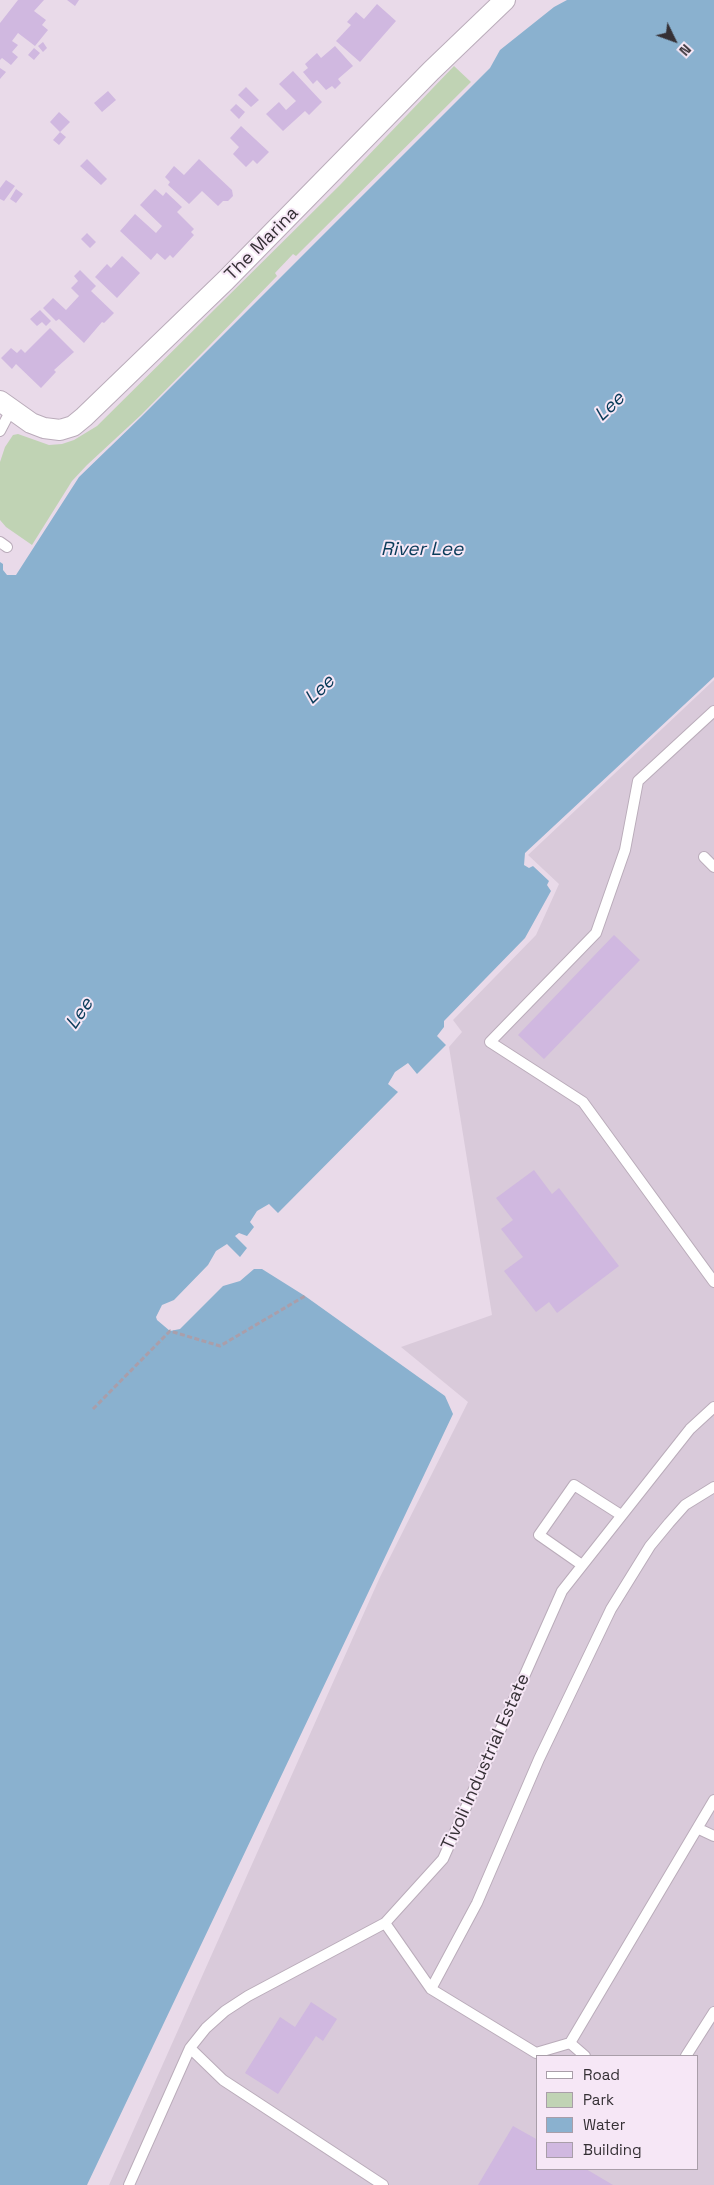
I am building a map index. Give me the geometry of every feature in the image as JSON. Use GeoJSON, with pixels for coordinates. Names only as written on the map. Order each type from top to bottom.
{"type":"FeatureCollection","features":[{"type":"Feature","properties":{"kind":"street","name":"The Marina"},"geometry":{"type":"LineString","coordinates":[[6,406],[30,423],[44,428],[60,430],[73,426],[226,280],[431,71],[505,0]]}},
{"type":"Feature","properties":{"kind":"lane"},"geometry":{"type":"LineString","coordinates":[[0,431],[6,406]]}},
{"type":"Feature","properties":{"kind":"lane"},"geometry":{"type":"LineString","coordinates":[[714,711],[638,782],[625,850],[596,933],[490,1042],[583,1102],[714,1282]]}},
{"type":"Feature","properties":{"kind":"lane"},"geometry":{"type":"LineString","coordinates":[[704,857],[714,867]]}},
{"type":"Feature","properties":{"kind":"lane","name":"Tivoli Industrial Estate"},"geometry":{"type":"LineString","coordinates":[[129,2185],[190,2048],[206,2028],[225,2011],[248,1996],[385,1923],[443,1859],[562,1591],[690,1429],[714,1407]]}},
{"type":"Feature","properties":{"kind":"lane"},"geometry":{"type":"LineString","coordinates":[[582,1565],[539,1535],[574,1485],[621,1515]]}},
{"type":"Feature","properties":{"kind":"lane"},"geometry":{"type":"LineString","coordinates":[[431,1990],[477,1903],[539,1759],[590,1649],[611,1609],[650,1546],[669,1523],[686,1505],[714,1487]]}},
{"type":"Feature","properties":{"kind":"lane"},"geometry":{"type":"LineString","coordinates":[[385,1923],[431,1990],[536,2053],[570,2043],[699,1829],[714,1800]]}},
{"type":"Feature","properties":{"kind":"lane"},"geometry":{"type":"LineString","coordinates":[[699,1829],[714,1836]]}},
{"type":"Feature","properties":{"kind":"lane"},"geometry":{"type":"LineString","coordinates":[[687,2055],[714,2012]]}},
{"type":"Feature","properties":{"kind":"lane"},"geometry":{"type":"LineString","coordinates":[[570,2043],[584,2055]]}},
{"type":"Feature","properties":{"kind":"lane"},"geometry":{"type":"LineString","coordinates":[[190,2048],[223,2080],[383,2185]]}},
{"type":"Feature","properties":{"kind":"path"},"geometry":{"type":"LineString","coordinates":[[93,1409],[170,1331],[220,1346],[305,1296]]}},
{"type":"Feature","properties":{"kind":"shaded area"},"geometry":{"type":"Polygon","coordinates":[[[714,680],[714,2185],[109,2185],[380,1577],[468,1402],[401,1347],[492,1315],[449,1047],[462,1032],[453,1020],[536,935],[559,884],[528,855],[714,680]]]}},
{"type":"Feature","properties":{"kind":"green space"},"geometry":{"type":"Polygon","coordinates":[[[454,66],[471,82],[296,256],[293,254],[275,273],[277,276],[208,347],[141,415],[87,465],[72,481],[32,545],[6,527],[0,520],[0,462],[5,447],[13,435],[18,434],[49,445],[62,444],[74,440],[97,426],[340,185],[454,66]]]}},
{"type":"Feature","properties":{"kind":"water","name":"River Lee"},"geometry":{"type":"Polygon","coordinates":[[[567,0],[714,0],[714,677],[525,853],[524,865],[529,868],[533,866],[549,881],[547,885],[551,891],[525,938],[444,1021],[444,1027],[437,1036],[446,1045],[417,1074],[408,1063],[395,1072],[388,1084],[398,1092],[278,1213],[269,1204],[257,1211],[250,1222],[254,1227],[247,1236],[239,1233],[235,1236],[247,1248],[240,1257],[227,1244],[216,1251],[208,1265],[174,1300],[162,1305],[156,1317],[170,1331],[180,1329],[223,1286],[240,1281],[254,1269],[262,1269],[305,1296],[445,1396],[453,1414],[87,2185],[0,2185],[0,562],[3,564],[3,570],[7,575],[16,575],[79,477],[490,68],[500,50],[554,7],[567,0]]]}},
{"type":"Feature","properties":{"kind":"building"},"geometry":{"type":"Polygon","coordinates":[[[18,0],[44,0],[34,11],[46,20],[42,25],[48,30],[35,46],[18,33],[12,41],[18,45],[12,52],[18,57],[11,65],[2,58],[0,60],[0,23],[18,0]]]}},
{"type":"Feature","properties":{"kind":"building"},"geometry":{"type":"Polygon","coordinates":[[[67,0],[79,0],[75,6],[67,0]]]}},
{"type":"Feature","properties":{"kind":"building"},"geometry":{"type":"Polygon","coordinates":[[[377,4],[396,21],[360,62],[336,41],[351,25],[347,22],[356,12],[364,19],[377,4]]]}},
{"type":"Feature","properties":{"kind":"building"},"geometry":{"type":"Polygon","coordinates":[[[43,42],[47,48],[43,52],[38,46],[43,42]]]}},
{"type":"Feature","properties":{"kind":"building"},"geometry":{"type":"Polygon","coordinates":[[[335,46],[353,66],[338,79],[341,83],[335,89],[332,86],[326,90],[317,80],[313,84],[303,72],[308,68],[305,64],[317,53],[321,58],[335,46]]]}},
{"type":"Feature","properties":{"kind":"building"},"geometry":{"type":"Polygon","coordinates":[[[34,48],[40,53],[34,60],[28,55],[34,48]]]}},
{"type":"Feature","properties":{"kind":"building"},"geometry":{"type":"Polygon","coordinates":[[[0,68],[6,72],[0,79],[0,68]]]}},
{"type":"Feature","properties":{"kind":"building"},"geometry":{"type":"Polygon","coordinates":[[[293,71],[322,102],[309,115],[305,111],[283,131],[266,114],[279,102],[286,110],[296,101],[279,84],[293,71]]]}},
{"type":"Feature","properties":{"kind":"building"},"geometry":{"type":"Polygon","coordinates":[[[246,87],[259,100],[251,107],[238,95],[246,87]]]}},
{"type":"Feature","properties":{"kind":"building"},"geometry":{"type":"Polygon","coordinates":[[[108,91],[116,100],[102,112],[94,103],[108,91]]]}},
{"type":"Feature","properties":{"kind":"building"},"geometry":{"type":"Polygon","coordinates":[[[236,104],[245,112],[239,119],[230,110],[236,104]]]}},
{"type":"Feature","properties":{"kind":"building"},"geometry":{"type":"Polygon","coordinates":[[[59,112],[70,122],[60,132],[50,122],[59,112]]]}},
{"type":"Feature","properties":{"kind":"building"},"geometry":{"type":"Polygon","coordinates":[[[241,126],[269,152],[257,164],[253,160],[246,167],[233,154],[239,147],[230,138],[241,126]]]}},
{"type":"Feature","properties":{"kind":"building"},"geometry":{"type":"Polygon","coordinates":[[[60,132],[66,137],[59,145],[53,140],[60,132]]]}},
{"type":"Feature","properties":{"kind":"building"},"geometry":{"type":"Polygon","coordinates":[[[87,159],[107,179],[101,185],[80,166],[87,159]]]}},
{"type":"Feature","properties":{"kind":"building"},"geometry":{"type":"Polygon","coordinates":[[[199,159],[232,190],[233,196],[228,201],[223,201],[218,206],[202,191],[189,204],[168,185],[170,182],[165,177],[174,166],[184,175],[199,159]]]}},
{"type":"Feature","properties":{"kind":"building"},"geometry":{"type":"Polygon","coordinates":[[[6,180],[15,186],[4,201],[0,199],[0,188],[6,180]]]}},
{"type":"Feature","properties":{"kind":"building"},"geometry":{"type":"Polygon","coordinates":[[[16,189],[23,194],[16,203],[10,199],[16,189]]]}},
{"type":"Feature","properties":{"kind":"building"},"geometry":{"type":"Polygon","coordinates":[[[155,189],[163,196],[166,192],[182,207],[177,212],[194,229],[191,232],[194,235],[173,258],[170,255],[165,260],[157,253],[151,260],[120,231],[135,214],[156,233],[162,226],[140,205],[155,189]]]}},
{"type":"Feature","properties":{"kind":"building"},"geometry":{"type":"Polygon","coordinates":[[[87,233],[96,242],[90,248],[81,239],[87,233]]]}},
{"type":"Feature","properties":{"kind":"building"},"geometry":{"type":"Polygon","coordinates":[[[122,256],[140,273],[117,298],[95,277],[107,264],[111,268],[122,256]]]}},
{"type":"Feature","properties":{"kind":"building"},"geometry":{"type":"Polygon","coordinates":[[[80,270],[96,286],[91,291],[114,313],[104,323],[102,322],[84,343],[59,319],[56,321],[43,308],[53,298],[66,310],[79,296],[71,288],[78,281],[74,276],[80,270]]]}},
{"type":"Feature","properties":{"kind":"building"},"geometry":{"type":"Polygon","coordinates":[[[40,310],[51,321],[46,326],[42,322],[37,326],[30,319],[40,310]]]}},
{"type":"Feature","properties":{"kind":"building"},"geometry":{"type":"Polygon","coordinates":[[[50,328],[74,352],[54,370],[56,372],[41,388],[16,364],[12,369],[1,358],[11,348],[17,353],[21,349],[25,353],[50,328]]]}},
{"type":"Feature","properties":{"kind":"building"},"geometry":{"type":"Polygon","coordinates":[[[614,935],[640,960],[544,1059],[518,1035],[614,935]]]}},
{"type":"Feature","properties":{"kind":"building"},"geometry":{"type":"Polygon","coordinates":[[[534,1170],[552,1194],[559,1188],[619,1266],[557,1313],[549,1302],[536,1312],[504,1271],[523,1257],[501,1229],[513,1220],[496,1198],[534,1170]]]}},
{"type":"Feature","properties":{"kind":"building"},"geometry":{"type":"Polygon","coordinates":[[[311,2002],[337,2019],[323,2041],[316,2036],[278,2094],[245,2073],[280,2017],[295,2027],[311,2002]]]}},
{"type":"Feature","properties":{"kind":"building"},"geometry":{"type":"Polygon","coordinates":[[[513,2126],[536,2139],[536,2170],[588,2170],[613,2185],[478,2185],[513,2126]]]}},
{"type":"Feature","properties":{"kind":"water label","name":"Lee"},"geometry":{"type":"Point","coordinates":[610,407]}},
{"type":"Feature","properties":{"kind":"water label","name":"Lee"},"geometry":{"type":"Point","coordinates":[320,690]}},
{"type":"Feature","properties":{"kind":"water label","name":"Lee"},"geometry":{"type":"Point","coordinates":[80,1014]}}]}
